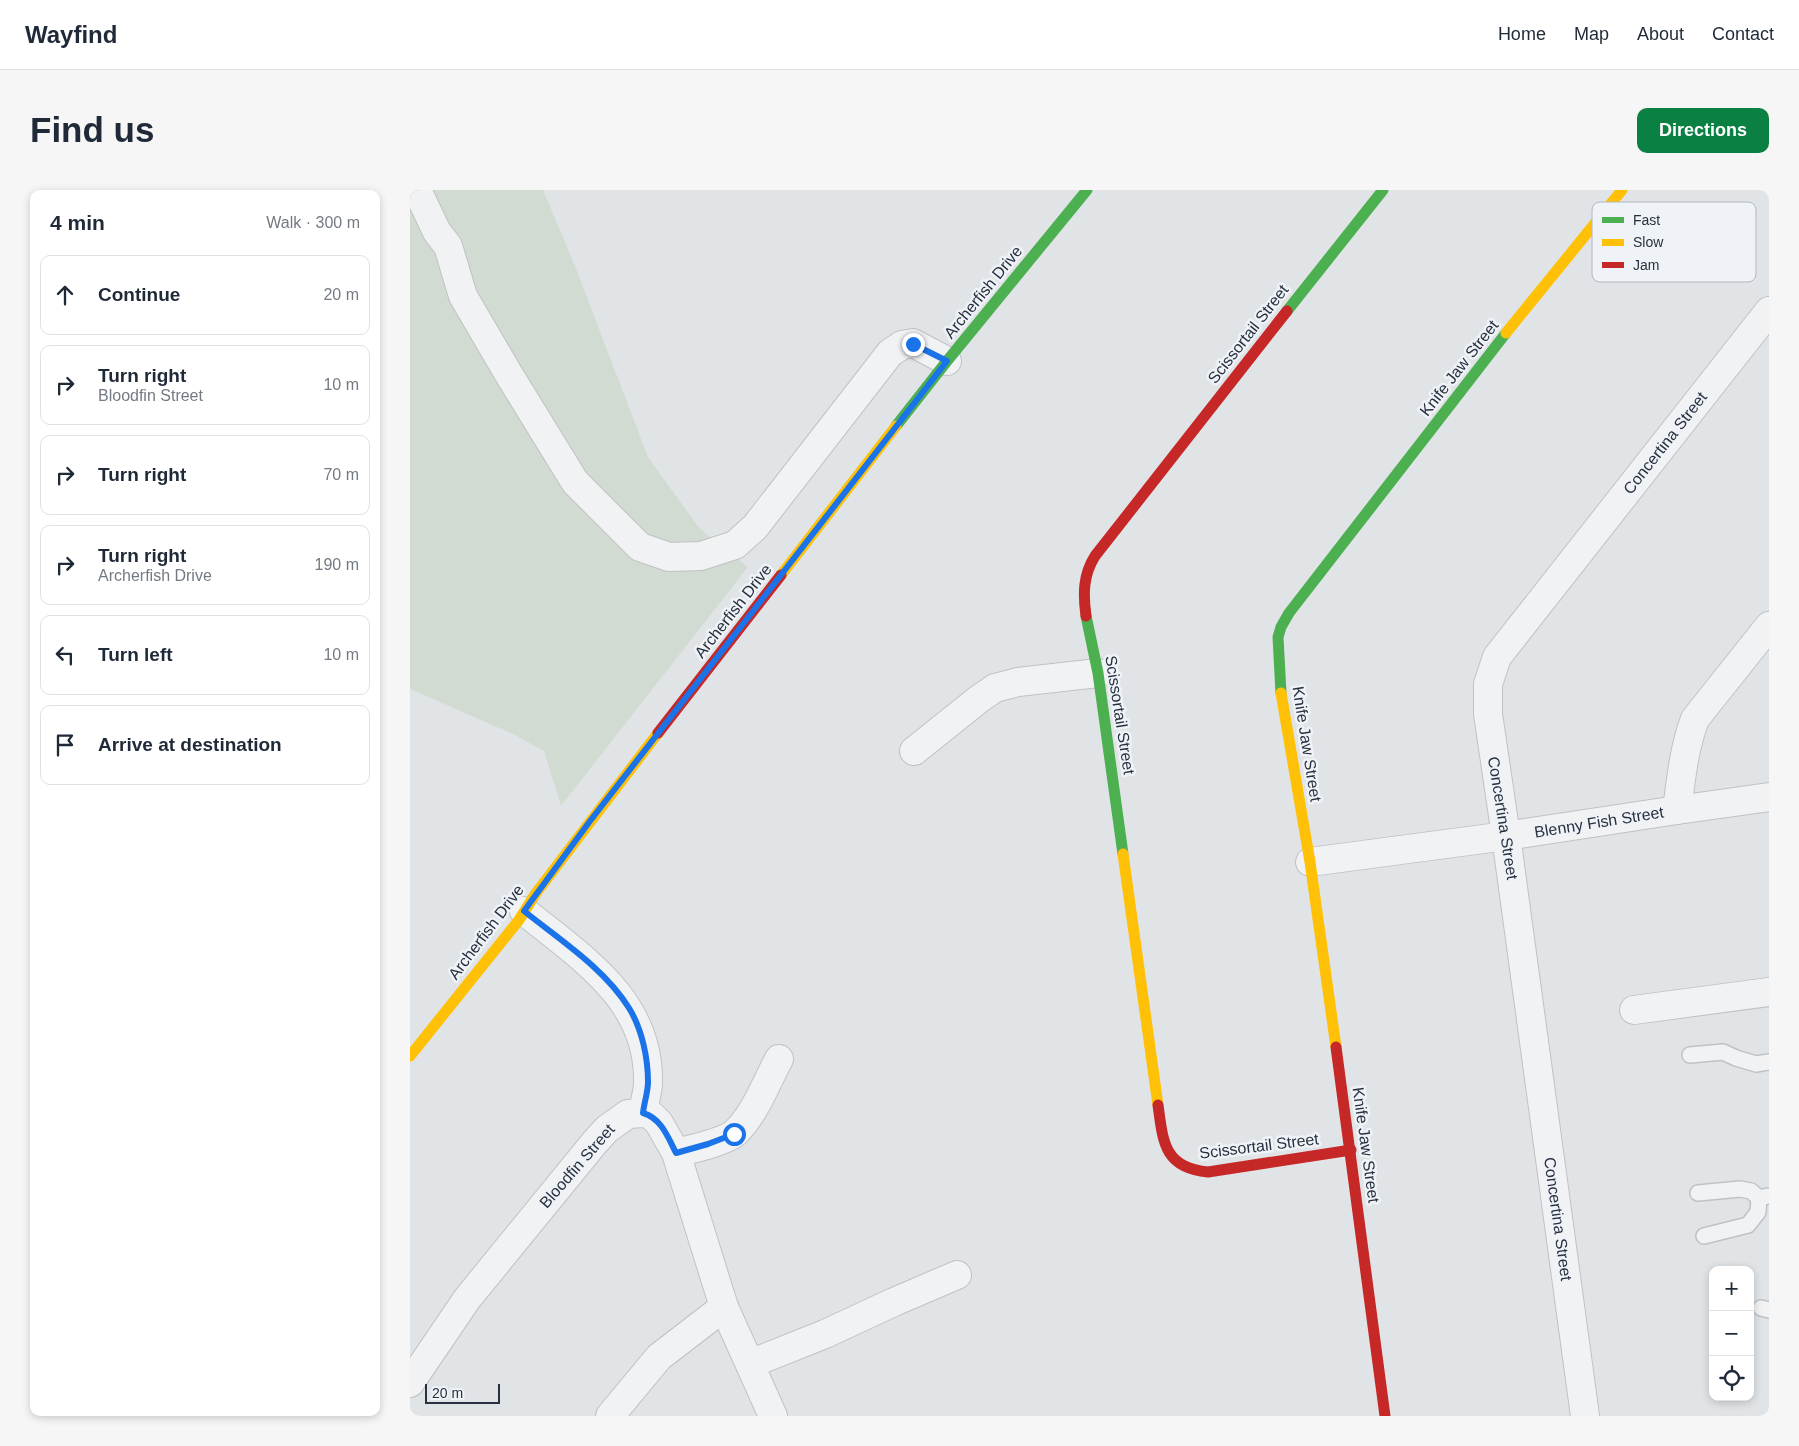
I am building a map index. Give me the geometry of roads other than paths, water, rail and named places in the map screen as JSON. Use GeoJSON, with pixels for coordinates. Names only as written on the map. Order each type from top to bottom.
{"type":"FeatureCollection","features":[{"type":"Feature","properties":{"kind":"street"},"geometry":{"type":"LineString","coordinates":[[417,190],[437,232],[448,246],[463,296],[575,482],[640,547],[669,557],[702,556],[735,545],[755,527],[890,353],[902,345],[913,344],[947,361]]}},
{"type":"Feature","properties":{"kind":"street","name":"Archerfish Drive"},"geometry":{"type":"LineString","coordinates":[[410,1056],[524,911],[590,821],[947,361],[1087,190]]}},
{"type":"Feature","properties":{"kind":"street","name":"Scissortail Street"},"geometry":{"type":"LineString","coordinates":[[1352,1150],[1199,1172],[1182,1166],[1166,1150],[1163,1141],[1098,674],[1084,597],[1085,579],[1090,564],[1131,509],[1383,190]]}},
{"type":"Feature","properties":{"kind":"street","name":"Knife Jaw Street"},"geometry":{"type":"LineString","coordinates":[[1612,202],[1622,190]]}},
{"type":"Feature","properties":{"kind":"street","name":"Knife Jaw Street"},"geometry":{"type":"LineString","coordinates":[[1385,1416],[1352,1150],[1310,862],[1281,698],[1278,637],[1285,619],[1514,324],[1592,227]]}},
{"type":"Feature","properties":{"kind":"street","name":"Concertina Street"},"geometry":{"type":"LineString","coordinates":[[1585,1416],[1488,714],[1488,684],[1497,657],[1769,310]]}},
{"type":"Feature","properties":{"kind":"street"},"geometry":{"type":"LineString","coordinates":[[1677,810],[1684,756],[1688,737],[1696,719],[1769,626]]}},
{"type":"Feature","properties":{"kind":"street"},"geometry":{"type":"LineString","coordinates":[[914,751],[995,688],[1018,682],[1098,674]]}},
{"type":"Feature","properties":{"kind":"street","name":"Blenny Fish Street"},"geometry":{"type":"LineString","coordinates":[[1310,862],[1506,836],[1769,797]]}},
{"type":"Feature","properties":{"kind":"street"},"geometry":{"type":"LineString","coordinates":[[524,911],[608,982],[629,1008],[638,1028],[645,1053],[648,1083],[643,1113],[651,1115],[659,1123],[676,1153],[724,1307],[773,1416]]}},
{"type":"Feature","properties":{"kind":"street"},"geometry":{"type":"LineString","coordinates":[[1634,1010],[1769,992]]}},
{"type":"Feature","properties":{"kind":"street"},"geometry":{"type":"LineString","coordinates":[[676,1153],[734,1134],[752,1111],[779,1059]]}},
{"type":"Feature","properties":{"kind":"street","name":"Bloodfin Street"},"geometry":{"type":"LineString","coordinates":[[410,1382],[467,1299],[594,1142],[618,1120],[628,1114],[643,1113]]}},
{"type":"Feature","properties":{"kind":"street"},"geometry":{"type":"LineString","coordinates":[[750,1364],[825,1334],[956,1275]]}},
{"type":"Feature","properties":{"kind":"street"},"geometry":{"type":"LineString","coordinates":[[610,1416],[659,1357],[724,1307]]}},
{"type":"Feature","properties":{"kind":"lane"},"geometry":{"type":"LineString","coordinates":[[1690,1055],[1722,1052],[1756,1064],[1769,1062]]}},
{"type":"Feature","properties":{"kind":"lane"},"geometry":{"type":"LineString","coordinates":[[1698,1192],[1740,1189],[1751,1191],[1764,1197],[1758,1212],[1748,1225],[1704,1236]]}}]}
